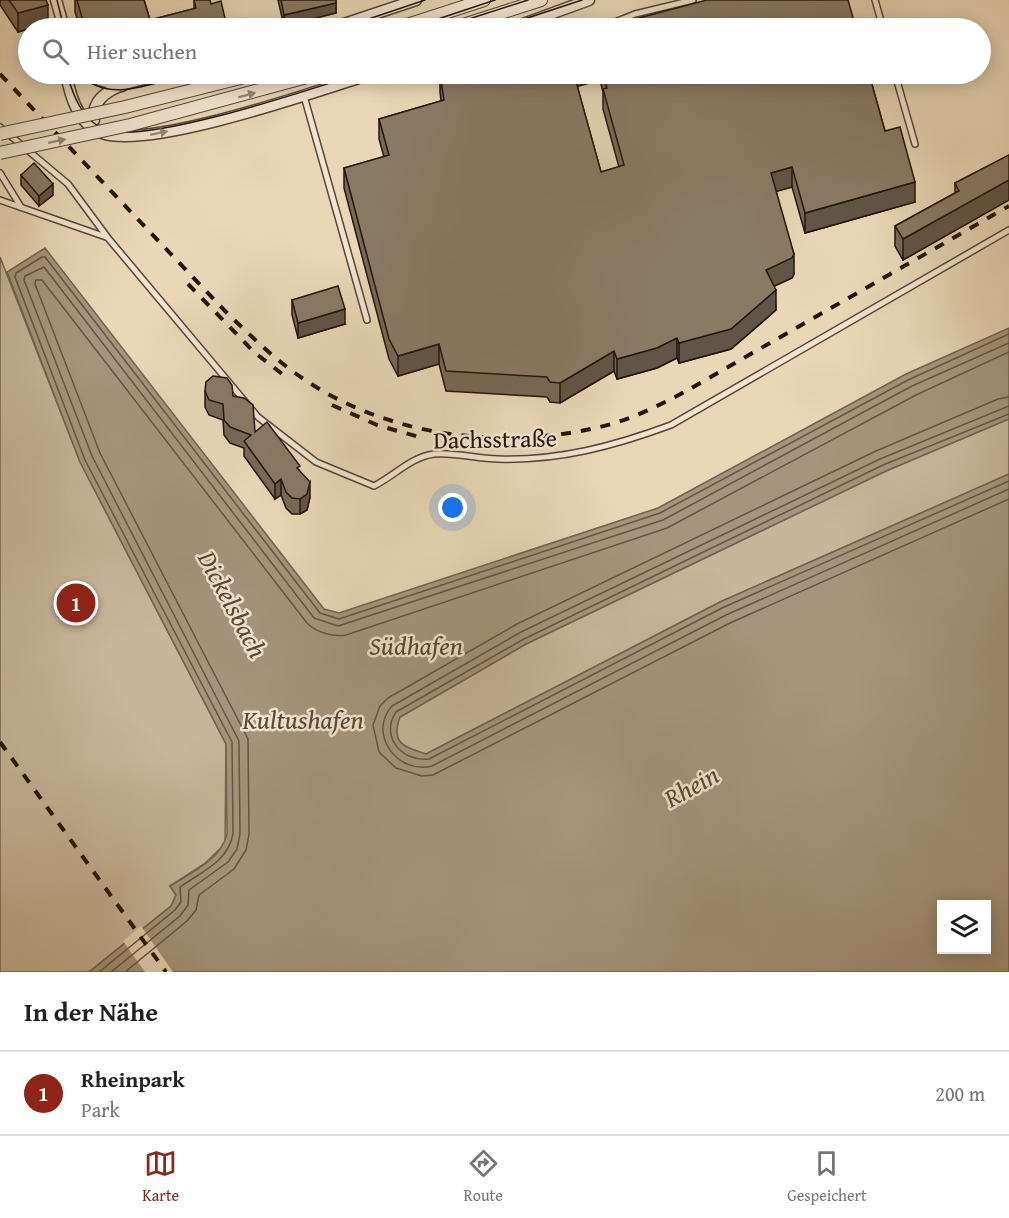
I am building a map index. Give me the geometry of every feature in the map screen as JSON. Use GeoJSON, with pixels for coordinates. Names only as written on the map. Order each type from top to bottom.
{"type":"FeatureCollection","features":[{"type":"Feature","properties":{"kind":"street"},"geometry":{"type":"LineString","coordinates":[[56,0],[61,18]]}},
{"type":"Feature","properties":{"kind":"street"},"geometry":{"type":"LineString","coordinates":[[362,18],[416,0]]}},
{"type":"Feature","properties":{"kind":"street"},"geometry":{"type":"LineString","coordinates":[[429,18],[484,0]]}},
{"type":"Feature","properties":{"kind":"street"},"geometry":{"type":"LineString","coordinates":[[485,18],[541,0]]}},
{"type":"Feature","properties":{"kind":"street"},"geometry":{"type":"LineString","coordinates":[[540,18],[589,0]]}},
{"type":"Feature","properties":{"kind":"street"},"geometry":{"type":"LineString","coordinates":[[69,84],[73,101],[85,122],[101,133],[130,137],[154,135],[337,84]]}},
{"type":"Feature","properties":{"kind":"street"},"geometry":{"type":"LineString","coordinates":[[113,84],[122,86]]}},
{"type":"Feature","properties":{"kind":"street"},"geometry":{"type":"LineString","coordinates":[[101,133],[94,118],[95,105],[102,96],[130,84]]}},
{"type":"Feature","properties":{"kind":"street"},"geometry":{"type":"LineString","coordinates":[[0,134],[125,107],[216,84]]}},
{"type":"Feature","properties":{"kind":"street"},"geometry":{"type":"LineString","coordinates":[[0,153],[130,125],[281,84]]}},
{"type":"Feature","properties":{"kind":"lane"},"geometry":{"type":"LineString","coordinates":[[625,18],[693,0]]}},
{"type":"Feature","properties":{"kind":"lane"},"geometry":{"type":"LineString","coordinates":[[874,0],[880,18]]}},
{"type":"Feature","properties":{"kind":"lane"},"geometry":{"type":"LineString","coordinates":[[898,84],[915,144]]}},
{"type":"Feature","properties":{"kind":"lane"},"geometry":{"type":"LineString","coordinates":[[303,94],[367,320]]}},
{"type":"Feature","properties":{"kind":"lane"},"geometry":{"type":"LineString","coordinates":[[0,128],[68,184],[108,238]]}},
{"type":"Feature","properties":{"kind":"lane"},"geometry":{"type":"LineString","coordinates":[[0,173],[21,207]]}},
{"type":"Feature","properties":{"kind":"lane"},"geometry":{"type":"LineString","coordinates":[[0,200],[108,238]]}},
{"type":"Feature","properties":{"kind":"lane","name":"Dachsstraße"},"geometry":{"type":"LineString","coordinates":[[108,238],[258,417],[316,462],[374,486],[389,479],[409,463],[434,454],[499,459],[568,456],[626,442],[671,425],[1009,230]]}},
{"type":"Feature","properties":{"kind":"shaded area"},"geometry":{"type":"Polygon","coordinates":[[[0,257],[80,462],[226,744],[225,844],[204,864],[170,886],[176,895],[171,906],[89,972],[0,972],[0,257]]]}},
{"type":"Feature","properties":{"kind":"shaded area"},"geometry":{"type":"Polygon","coordinates":[[[1009,419],[1009,474],[720,602],[426,754],[405,746],[398,738],[397,726],[400,717],[526,644],[886,471],[1009,419]]]}},
{"type":"Feature","properties":{"kind":"water"},"geometry":{"type":"Polygon","coordinates":[[[45,248],[324,609],[339,613],[658,508],[906,374],[1009,328],[1009,419],[886,471],[526,644],[400,717],[397,733],[401,743],[405,746],[426,754],[720,602],[1009,474],[1009,972],[89,972],[171,906],[176,895],[170,886],[204,865],[224,843],[227,834],[226,744],[80,462],[7,272],[45,248]]]}},
{"type":"Feature","properties":{"kind":"pier"},"geometry":{"type":"Polygon","coordinates":[[[141,926],[173,972],[145,972],[123,941],[141,926]]]}},
{"type":"Feature","properties":{"kind":"building"},"geometry":{"type":"Polygon","coordinates":[[[9,0],[46,0],[48,5],[18,13],[9,0]]]}},
{"type":"Feature","properties":{"kind":"building"},"geometry":{"type":"Polygon","coordinates":[[[77,0],[144,0],[149,18],[82,18],[77,0]]]}},
{"type":"Feature","properties":{"kind":"building"},"geometry":{"type":"Polygon","coordinates":[[[194,0],[210,0],[211,4],[221,1],[225,18],[158,18],[196,8],[194,0]]]}},
{"type":"Feature","properties":{"kind":"building"},"geometry":{"type":"Polygon","coordinates":[[[281,0],[336,0],[336,3],[284,15],[281,0]]]}},
{"type":"Feature","properties":{"kind":"building"},"geometry":{"type":"Polygon","coordinates":[[[707,0],[848,0],[853,18],[639,18],[707,0]]]}},
{"type":"Feature","properties":{"kind":"building"},"geometry":{"type":"Polygon","coordinates":[[[442,84],[577,84],[601,172],[624,165],[603,89],[607,88],[606,84],[872,84],[885,131],[900,127],[915,182],[805,213],[792,167],[771,173],[794,254],[792,258],[766,270],[776,290],[731,329],[679,343],[677,338],[657,348],[617,359],[614,351],[560,383],[550,382],[547,377],[446,371],[439,344],[398,356],[389,339],[344,168],[389,155],[379,119],[444,100],[442,84]]]}},
{"type":"Feature","properties":{"kind":"building"},"geometry":{"type":"Polygon","coordinates":[[[1009,155],[1009,180],[903,239],[895,226],[959,191],[955,183],[1009,155]]]}},
{"type":"Feature","properties":{"kind":"building"},"geometry":{"type":"Polygon","coordinates":[[[34,163],[53,184],[39,196],[21,175],[34,163]]]}},
{"type":"Feature","properties":{"kind":"building"},"geometry":{"type":"Polygon","coordinates":[[[338,286],[345,309],[298,323],[292,300],[338,286]]]}},
{"type":"Feature","properties":{"kind":"building"},"geometry":{"type":"Polygon","coordinates":[[[213,376],[227,378],[232,385],[233,396],[244,398],[253,405],[255,432],[267,422],[300,466],[297,468],[310,482],[307,494],[300,499],[292,498],[286,492],[281,479],[275,484],[244,441],[251,435],[230,427],[224,420],[223,404],[209,400],[205,391],[206,382],[213,376]]]}},
{"type":"Feature","properties":{"kind":"tram line"},"geometry":{"type":"LineString","coordinates":[[57,0],[62,18]]}},
{"type":"Feature","properties":{"kind":"tram line"},"geometry":{"type":"LineString","coordinates":[[372,18],[425,0]]}},
{"type":"Feature","properties":{"kind":"tram line"},"geometry":{"type":"LineString","coordinates":[[441,18],[495,0]]}},
{"type":"Feature","properties":{"kind":"tram line"},"geometry":{"type":"LineString","coordinates":[[472,18],[528,0]]}},
{"type":"Feature","properties":{"kind":"tram line"},"geometry":{"type":"LineString","coordinates":[[527,18],[582,0]]}},
{"type":"Feature","properties":{"kind":"tram line"},"geometry":{"type":"LineString","coordinates":[[70,84],[79,106],[90,120],[104,129],[124,132],[154,130],[228,114],[326,84]]}},
{"type":"Feature","properties":{"kind":"tram line"},"geometry":{"type":"LineString","coordinates":[[94,84],[118,90],[153,84]]}},
{"type":"Feature","properties":{"kind":"tram line"},"geometry":{"type":"LineString","coordinates":[[178,98],[230,84]]}},
{"type":"Feature","properties":{"kind":"tram line"},"geometry":{"type":"LineString","coordinates":[[0,147],[129,120],[265,84]]}},
{"type":"Feature","properties":{"kind":"railway"},"geometry":{"type":"LineString","coordinates":[[0,74],[227,313],[277,359],[329,394],[365,411],[403,424],[442,433],[521,438],[600,427],[634,416],[688,390],[1009,206]]}},
{"type":"Feature","properties":{"kind":"railway"},"geometry":{"type":"LineString","coordinates":[[188,284],[254,352],[286,377]]}},
{"type":"Feature","properties":{"kind":"railway"},"geometry":{"type":"LineString","coordinates":[[332,405],[377,425],[419,437]]}},
{"type":"Feature","properties":{"kind":"railway"},"geometry":{"type":"LineString","coordinates":[[0,742],[166,972]]}},
{"type":"Feature","properties":{"kind":"place","name":"Rheinpark"},"geometry":{"type":"Point","coordinates":[76,603]}},
{"type":"Feature","properties":{"kind":"water label","name":"Dickelsbach"},"geometry":{"type":"Point","coordinates":[233,604]}},
{"type":"Feature","properties":{"kind":"water label","name":"Südhafen"},"geometry":{"type":"Point","coordinates":[416,645]}},
{"type":"Feature","properties":{"kind":"water label","name":"Kultushafen"},"geometry":{"type":"Point","coordinates":[303,719]}},
{"type":"Feature","properties":{"kind":"water label","name":"Rhein"},"geometry":{"type":"Point","coordinates":[691,786]}}]}
